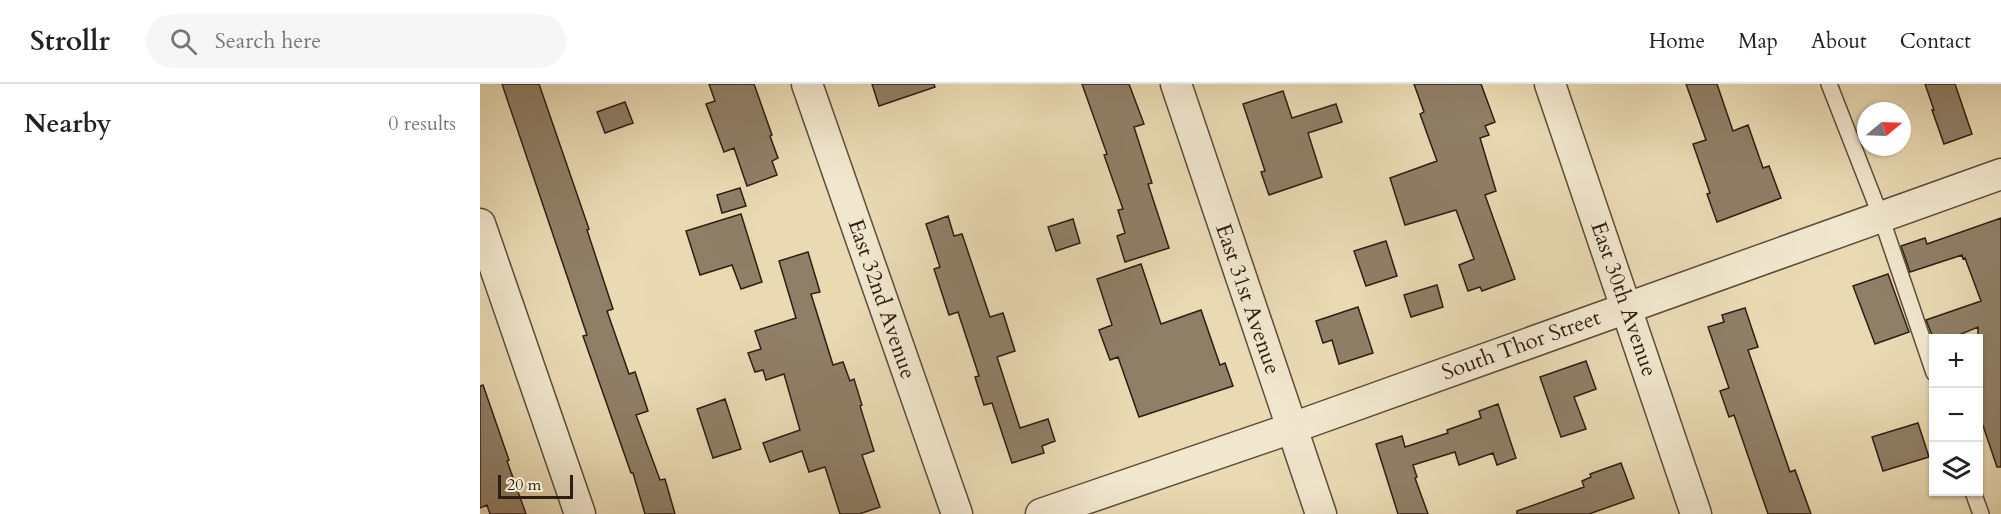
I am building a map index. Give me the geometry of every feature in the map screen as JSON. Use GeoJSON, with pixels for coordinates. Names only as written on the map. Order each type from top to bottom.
{"type":"FeatureCollection","features":[{"type":"Feature","properties":{"kind":"street","name":"East 32nd Avenue"},"geometry":{"type":"LineString","coordinates":[[807,84],[957,514]]}},
{"type":"Feature","properties":{"kind":"street","name":"East 31st Avenue"},"geometry":{"type":"LineString","coordinates":[[1176,84],[1321,514]]}},
{"type":"Feature","properties":{"kind":"street","name":"East 30th Avenue"},"geometry":{"type":"LineString","coordinates":[[1551,84],[1696,514]]}},
{"type":"Feature","properties":{"kind":"street","name":"South Thor Street"},"geometry":{"type":"LineString","coordinates":[[1041,514],[1292,428],[2001,174]]}},
{"type":"Feature","properties":{"kind":"street"},"geometry":{"type":"LineString","coordinates":[[480,224],[580,514]]}},
{"type":"Feature","properties":{"kind":"lane"},"geometry":{"type":"LineString","coordinates":[[1829,84],[1881,217],[1929,358]]}},
{"type":"Feature","properties":{"kind":"lane"},"geometry":{"type":"LineString","coordinates":[[1974,496],[1981,514]]}},
{"type":"Feature","properties":{"kind":"building"},"geometry":{"type":"Polygon","coordinates":[[[502,84],[539,84],[589,229],[587,230],[613,309],[607,311],[629,374],[635,372],[648,411],[636,415],[660,480],[665,479],[675,514],[645,514],[633,473],[631,473],[583,336],[587,335],[502,84]]]}},
{"type":"Feature","properties":{"kind":"building"},"geometry":{"type":"Polygon","coordinates":[[[709,84],[754,84],[778,158],[772,161],[777,175],[747,186],[734,148],[724,152],[706,104],[715,101],[709,84]]]}},
{"type":"Feature","properties":{"kind":"building"},"geometry":{"type":"Polygon","coordinates":[[[872,84],[934,84],[935,87],[879,106],[872,84]]]}},
{"type":"Feature","properties":{"kind":"building"},"geometry":{"type":"Polygon","coordinates":[[[1082,84],[1129,84],[1144,124],[1134,127],[1152,183],[1148,184],[1169,248],[1125,262],[1117,236],[1125,233],[1118,210],[1123,209],[1104,155],[1107,154],[1082,84]]]}},
{"type":"Feature","properties":{"kind":"building"},"geometry":{"type":"Polygon","coordinates":[[[1414,84],[1481,84],[1495,122],[1485,126],[1489,135],[1480,138],[1496,191],[1485,195],[1515,279],[1482,291],[1480,287],[1468,291],[1459,265],[1474,259],[1456,210],[1405,225],[1390,178],[1437,161],[1420,114],[1424,112],[1414,84]]]}},
{"type":"Feature","properties":{"kind":"building"},"geometry":{"type":"Polygon","coordinates":[[[1686,84],[1717,84],[1733,131],[1748,125],[1763,168],[1769,166],[1781,198],[1717,222],[1707,194],[1710,193],[1693,144],[1706,140],[1686,84]]]}},
{"type":"Feature","properties":{"kind":"building"},"geometry":{"type":"Polygon","coordinates":[[[1925,84],[1955,84],[1972,134],[1944,144],[1925,84]]]}},
{"type":"Feature","properties":{"kind":"building"},"geometry":{"type":"Polygon","coordinates":[[[1283,91],[1292,118],[1336,104],[1342,122],[1308,133],[1322,177],[1269,195],[1261,172],[1265,171],[1243,104],[1283,91]]]}},
{"type":"Feature","properties":{"kind":"building"},"geometry":{"type":"Polygon","coordinates":[[[625,102],[633,123],[605,133],[597,112],[625,102]]]}},
{"type":"Feature","properties":{"kind":"building"},"geometry":{"type":"Polygon","coordinates":[[[740,188],[746,206],[722,213],[717,195],[740,188]]]}},
{"type":"Feature","properties":{"kind":"building"},"geometry":{"type":"Polygon","coordinates":[[[741,214],[762,282],[741,289],[732,265],[700,275],[686,231],[741,214]]]}},
{"type":"Feature","properties":{"kind":"building"},"geometry":{"type":"Polygon","coordinates":[[[948,216],[954,236],[962,234],[990,317],[1003,313],[1015,351],[997,357],[1020,428],[1048,419],[1055,441],[1042,446],[1044,453],[1012,463],[992,403],[984,405],[975,377],[979,376],[958,312],[949,315],[934,269],[940,267],[926,224],[948,216]]]}},
{"type":"Feature","properties":{"kind":"building"},"geometry":{"type":"Polygon","coordinates":[[[2001,218],[2001,467],[1997,467],[1983,426],[1983,334],[1978,334],[1978,327],[1961,334],[1932,334],[1926,320],[1981,301],[1962,255],[1910,272],[1901,246],[1925,238],[1927,244],[2001,218]]]}},
{"type":"Feature","properties":{"kind":"building"},"geometry":{"type":"Polygon","coordinates":[[[1073,219],[1080,243],[1056,251],[1048,227],[1073,219]]]}},
{"type":"Feature","properties":{"kind":"building"},"geometry":{"type":"Polygon","coordinates":[[[1386,241],[1397,276],[1366,286],[1354,251],[1386,241]]]}},
{"type":"Feature","properties":{"kind":"building"},"geometry":{"type":"Polygon","coordinates":[[[808,252],[820,292],[811,294],[833,365],[843,362],[850,381],[854,379],[874,451],[862,455],[880,507],[859,514],[840,514],[825,467],[809,472],[802,451],[770,462],[763,443],[800,430],[784,374],[766,380],[763,370],[755,372],[748,353],[761,349],[755,331],[796,318],[779,261],[808,252]]]}},
{"type":"Feature","properties":{"kind":"building"},"geometry":{"type":"Polygon","coordinates":[[[1141,264],[1161,324],[1201,310],[1220,365],[1225,363],[1233,386],[1139,417],[1118,357],[1110,360],[1099,330],[1112,325],[1097,279],[1141,264]]]}},
{"type":"Feature","properties":{"kind":"building"},"geometry":{"type":"Polygon","coordinates":[[[1888,274],[1909,332],[1875,344],[1853,286],[1888,274]]]}},
{"type":"Feature","properties":{"kind":"building"},"geometry":{"type":"Polygon","coordinates":[[[1437,285],[1443,307],[1411,317],[1404,295],[1437,285]]]}},
{"type":"Feature","properties":{"kind":"building"},"geometry":{"type":"Polygon","coordinates":[[[1358,307],[1373,353],[1339,364],[1332,340],[1323,343],[1316,321],[1358,307]]]}},
{"type":"Feature","properties":{"kind":"building"},"geometry":{"type":"Polygon","coordinates":[[[1745,308],[1758,347],[1748,350],[1790,472],[1795,470],[1811,514],[1768,514],[1734,415],[1729,417],[1720,391],[1729,388],[1708,327],[1724,322],[1722,315],[1745,308]]]}},
{"type":"Feature","properties":{"kind":"building"},"geometry":{"type":"Polygon","coordinates":[[[1586,361],[1596,389],[1574,397],[1586,429],[1561,437],[1540,377],[1586,361]]]}},
{"type":"Feature","properties":{"kind":"building"},"geometry":{"type":"Polygon","coordinates":[[[483,385],[526,514],[490,514],[487,505],[480,508],[480,386],[483,385]]]}},
{"type":"Feature","properties":{"kind":"building"},"geometry":{"type":"Polygon","coordinates":[[[725,399],[741,449],[713,458],[697,409],[725,399]]]}},
{"type":"Feature","properties":{"kind":"building"},"geometry":{"type":"Polygon","coordinates":[[[1498,404],[1516,458],[1497,465],[1493,453],[1459,465],[1455,452],[1413,465],[1417,477],[1415,478],[1428,514],[1398,514],[1376,444],[1402,436],[1405,447],[1448,433],[1447,430],[1481,418],[1479,411],[1498,404]]]}},
{"type":"Feature","properties":{"kind":"building"},"geometry":{"type":"Polygon","coordinates":[[[1918,423],[1929,457],[1883,471],[1872,437],[1918,423]]]}},
{"type":"Feature","properties":{"kind":"building"},"geometry":{"type":"Polygon","coordinates":[[[1621,463],[1634,498],[1589,514],[1517,514],[1517,511],[1584,487],[1582,481],[1591,477],[1590,474],[1621,463]]]}}]}
